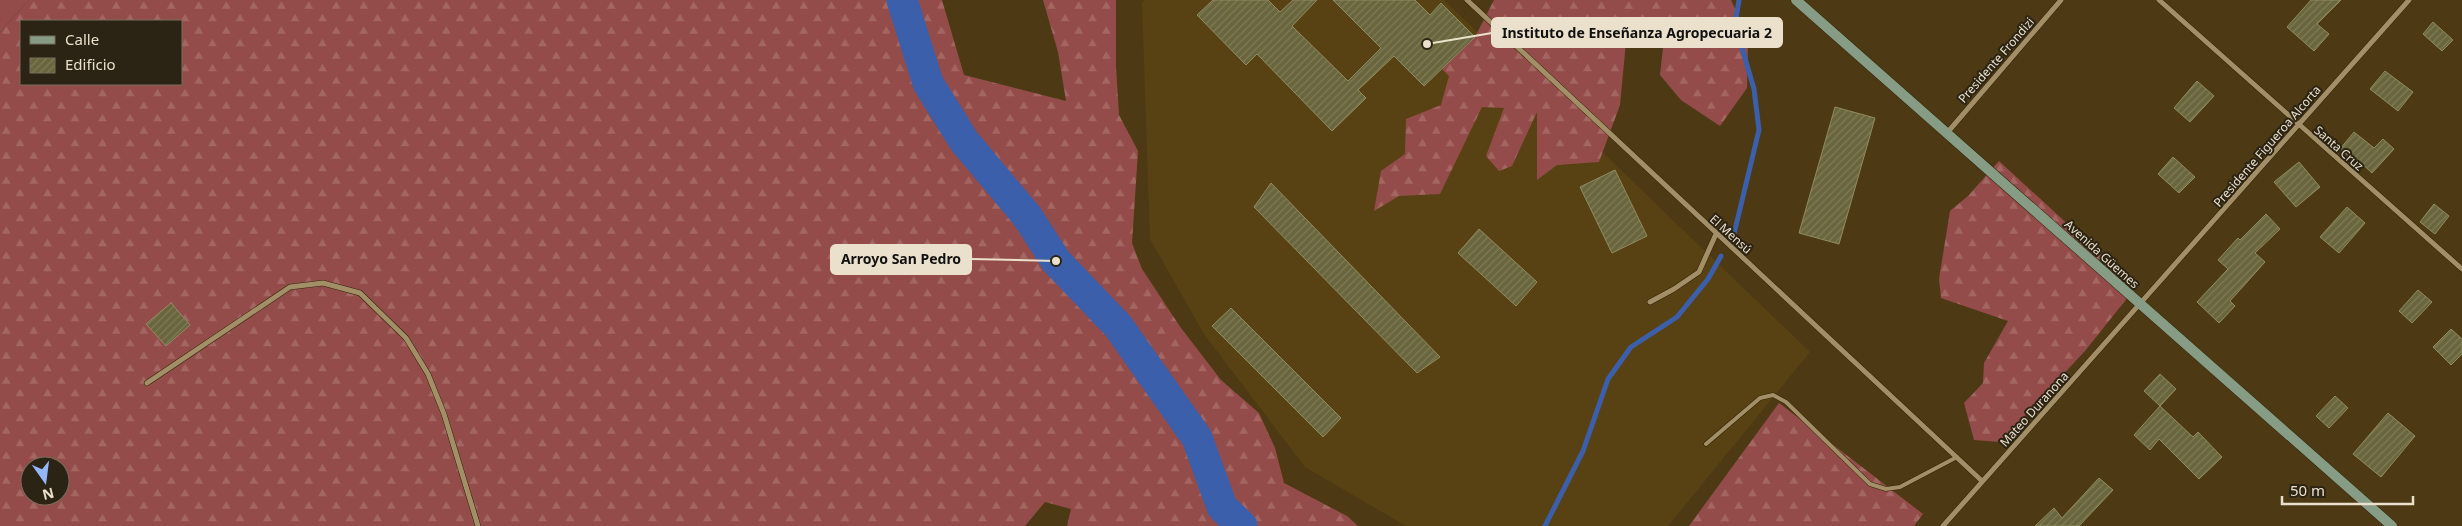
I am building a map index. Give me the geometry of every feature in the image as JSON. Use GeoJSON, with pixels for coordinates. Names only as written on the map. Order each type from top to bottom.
{"type":"FeatureCollection","features":[{"type":"Feature","properties":{"kind":"main road","name":"Avenida Güemes"},"geometry":{"type":"LineString","coordinates":[[1796,0],[2392,526]]}},
{"type":"Feature","properties":{"kind":"street","name":"El Mensú"},"geometry":{"type":"LineString","coordinates":[[1468,0],[1982,481]]}},
{"type":"Feature","properties":{"kind":"street","name":"Presidente Frondizi"},"geometry":{"type":"LineString","coordinates":[[1947,133],[2061,0]]}},
{"type":"Feature","properties":{"kind":"street","name":"Santa Cruz"},"geometry":{"type":"LineString","coordinates":[[2159,0],[2298,126],[2462,269]]}},
{"type":"Feature","properties":{"kind":"street","name":"Presidente Figueroa Alcorta"},"geometry":{"type":"LineString","coordinates":[[2140,305],[2409,0]]}},
{"type":"Feature","properties":{"kind":"street"},"geometry":{"type":"LineString","coordinates":[[1650,302],[1699,272],[1716,234]]}},
{"type":"Feature","properties":{"kind":"street"},"geometry":{"type":"LineString","coordinates":[[147,383],[290,287],[323,283],[360,293],[406,338],[428,374],[444,414],[478,526]]}},
{"type":"Feature","properties":{"kind":"street","name":"Mateo Duranona"},"geometry":{"type":"LineString","coordinates":[[1942,526],[2140,305]]}},
{"type":"Feature","properties":{"kind":"lane"},"geometry":{"type":"LineString","coordinates":[[1706,444],[1760,398],[1773,395],[1786,402],[1870,484],[1886,489],[1900,487],[1957,457]]}},
{"type":"Feature","properties":{"kind":"shaded area"},"geometry":{"type":"Polygon","coordinates":[[[1145,0],[1444,0],[1810,352],[1668,526],[1406,526],[1305,467],[1204,334],[1150,239],[1142,2],[1145,0]]]}},
{"type":"Feature","properties":{"kind":"green space"},"geometry":{"type":"Polygon","coordinates":[[[0,0],[29,0],[0,32],[0,0]]]}},
{"type":"Feature","properties":{"kind":"green space"},"geometry":{"type":"Polygon","coordinates":[[[29,0],[942,0],[964,75],[1066,101],[1058,52],[1043,0],[1116,0],[1116,67],[1119,115],[1138,151],[1132,243],[1142,269],[1181,328],[1221,380],[1259,413],[1275,448],[1284,483],[1347,516],[1358,526],[1067,526],[1071,509],[1045,502],[1025,526],[0,526],[0,32],[29,0]]]}},
{"type":"Feature","properties":{"kind":"green space"},"geometry":{"type":"Polygon","coordinates":[[[1494,0],[1731,0],[1748,36],[1747,88],[1720,126],[1681,100],[1660,75],[1663,48],[1627,31],[1620,105],[1599,162],[1557,165],[1537,180],[1537,112],[1512,166],[1499,171],[1486,156],[1504,108],[1482,107],[1440,194],[1399,196],[1374,211],[1381,171],[1405,154],[1406,119],[1441,105],[1449,76],[1442,69],[1475,37],[1494,0]]]}},
{"type":"Feature","properties":{"kind":"green space"},"geometry":{"type":"Polygon","coordinates":[[[1999,161],[2136,287],[2085,351],[2000,442],[1974,440],[1964,403],[1983,383],[1984,363],[2008,321],[1941,298],[1939,279],[1950,211],[1968,196],[1999,161]]]}},
{"type":"Feature","properties":{"kind":"green space"},"geometry":{"type":"Polygon","coordinates":[[[1779,403],[1923,514],[1914,526],[1689,526],[1779,403]]]}},
{"type":"Feature","properties":{"kind":"building"},"geometry":{"type":"Polygon","coordinates":[[[1213,0],[1268,0],[1280,12],[1293,0],[1317,0],[1292,26],[1348,81],[1381,48],[1333,0],[1415,0],[1430,15],[1441,3],[1475,37],[1424,86],[1394,56],[1358,90],[1366,98],[1332,131],[1257,54],[1246,65],[1197,15],[1213,0]]]}},
{"type":"Feature","properties":{"kind":"building"},"geometry":{"type":"Polygon","coordinates":[[[2311,0],[2341,0],[2317,24],[2329,34],[2314,51],[2287,27],[2311,0]]]}},
{"type":"Feature","properties":{"kind":"building"},"geometry":{"type":"Polygon","coordinates":[[[2433,22],[2453,40],[2442,51],[2423,34],[2433,22]]]}},
{"type":"Feature","properties":{"kind":"building"},"geometry":{"type":"Polygon","coordinates":[[[2385,71],[2413,92],[2398,111],[2370,89],[2385,71]]]}},
{"type":"Feature","properties":{"kind":"building"},"geometry":{"type":"Polygon","coordinates":[[[2197,81],[2214,96],[2190,122],[2174,108],[2197,81]]]}},
{"type":"Feature","properties":{"kind":"building"},"geometry":{"type":"Polygon","coordinates":[[[1835,107],[1875,118],[1839,244],[1799,233],[1835,107]]]}},
{"type":"Feature","properties":{"kind":"building"},"geometry":{"type":"Polygon","coordinates":[[[2354,132],[2374,148],[2383,139],[2394,149],[2372,173],[2357,159],[2355,161],[2340,149],[2354,132]]]}},
{"type":"Feature","properties":{"kind":"building"},"geometry":{"type":"Polygon","coordinates":[[[2173,157],[2195,177],[2179,193],[2158,174],[2173,157]]]}},
{"type":"Feature","properties":{"kind":"building"},"geometry":{"type":"Polygon","coordinates":[[[2299,162],[2320,187],[2296,207],[2274,182],[2299,162]]]}},
{"type":"Feature","properties":{"kind":"building"},"geometry":{"type":"Polygon","coordinates":[[[1615,170],[1647,236],[1612,253],[1580,187],[1615,170]]]}},
{"type":"Feature","properties":{"kind":"building"},"geometry":{"type":"Polygon","coordinates":[[[1271,183],[1440,357],[1417,373],[1254,207],[1271,183]]]}},
{"type":"Feature","properties":{"kind":"building"},"geometry":{"type":"Polygon","coordinates":[[[2434,204],[2449,216],[2435,234],[2420,222],[2434,204]]]}},
{"type":"Feature","properties":{"kind":"building"},"geometry":{"type":"Polygon","coordinates":[[[2347,207],[2365,223],[2339,253],[2320,237],[2347,207]]]}},
{"type":"Feature","properties":{"kind":"building"},"geometry":{"type":"Polygon","coordinates":[[[2266,214],[2280,229],[2255,253],[2265,262],[2230,301],[2235,306],[2219,323],[2197,302],[2228,269],[2218,260],[2238,238],[2240,240],[2266,214]]]}},
{"type":"Feature","properties":{"kind":"building"},"geometry":{"type":"Polygon","coordinates":[[[1479,229],[1537,282],[1516,306],[1458,253],[1479,229]]]}},
{"type":"Feature","properties":{"kind":"building"},"geometry":{"type":"Polygon","coordinates":[[[2418,290],[2432,302],[2412,323],[2399,311],[2418,290]]]}},
{"type":"Feature","properties":{"kind":"building"},"geometry":{"type":"Polygon","coordinates":[[[171,303],[190,325],[166,346],[146,324],[171,303]]]}},
{"type":"Feature","properties":{"kind":"building"},"geometry":{"type":"Polygon","coordinates":[[[1231,308],[1341,418],[1323,437],[1212,326],[1231,308]]]}},
{"type":"Feature","properties":{"kind":"building"},"geometry":{"type":"Polygon","coordinates":[[[2451,329],[2462,339],[2462,354],[2451,365],[2433,347],[2451,329]]]}},
{"type":"Feature","properties":{"kind":"building"},"geometry":{"type":"Polygon","coordinates":[[[2160,374],[2176,389],[2160,406],[2144,391],[2160,374]]]}},
{"type":"Feature","properties":{"kind":"building"},"geometry":{"type":"Polygon","coordinates":[[[2335,396],[2348,408],[2329,428],[2316,416],[2335,396]]]}},
{"type":"Feature","properties":{"kind":"building"},"geometry":{"type":"Polygon","coordinates":[[[2160,406],[2193,437],[2198,432],[2222,457],[2199,479],[2159,439],[2150,450],[2134,435],[2160,406]]]}},
{"type":"Feature","properties":{"kind":"building"},"geometry":{"type":"Polygon","coordinates":[[[2388,413],[2415,436],[2381,477],[2353,454],[2388,413]]]}},
{"type":"Feature","properties":{"kind":"building"},"geometry":{"type":"Polygon","coordinates":[[[2099,478],[2113,490],[2079,526],[2035,526],[2054,508],[2062,518],[2099,478]]]}},
{"type":"Feature","properties":{"kind":"waterway"},"geometry":{"type":"LineString","coordinates":[[902,0],[928,83],[964,141],[1027,216],[1056,261],[1118,326],[1197,438],[1222,507],[1242,526]]}},
{"type":"Feature","properties":{"kind":"waterway"},"geometry":{"type":"LineString","coordinates":[[1733,238],[1759,130],[1754,89],[1735,24],[1739,0]]}},
{"type":"Feature","properties":{"kind":"waterway"},"geometry":{"type":"LineString","coordinates":[[1545,526],[1583,451],[1608,379],[1631,347],[1677,317],[1708,279],[1721,256]]}},
{"type":"Feature","properties":{"kind":"place","name":"Instituto de Enseñanza Agropecuaria 2"},"geometry":{"type":"Point","coordinates":[1427,44]}},
{"type":"Feature","properties":{"kind":"place","name":"Arroyo San Pedro"},"geometry":{"type":"Point","coordinates":[1056,261]}}]}
